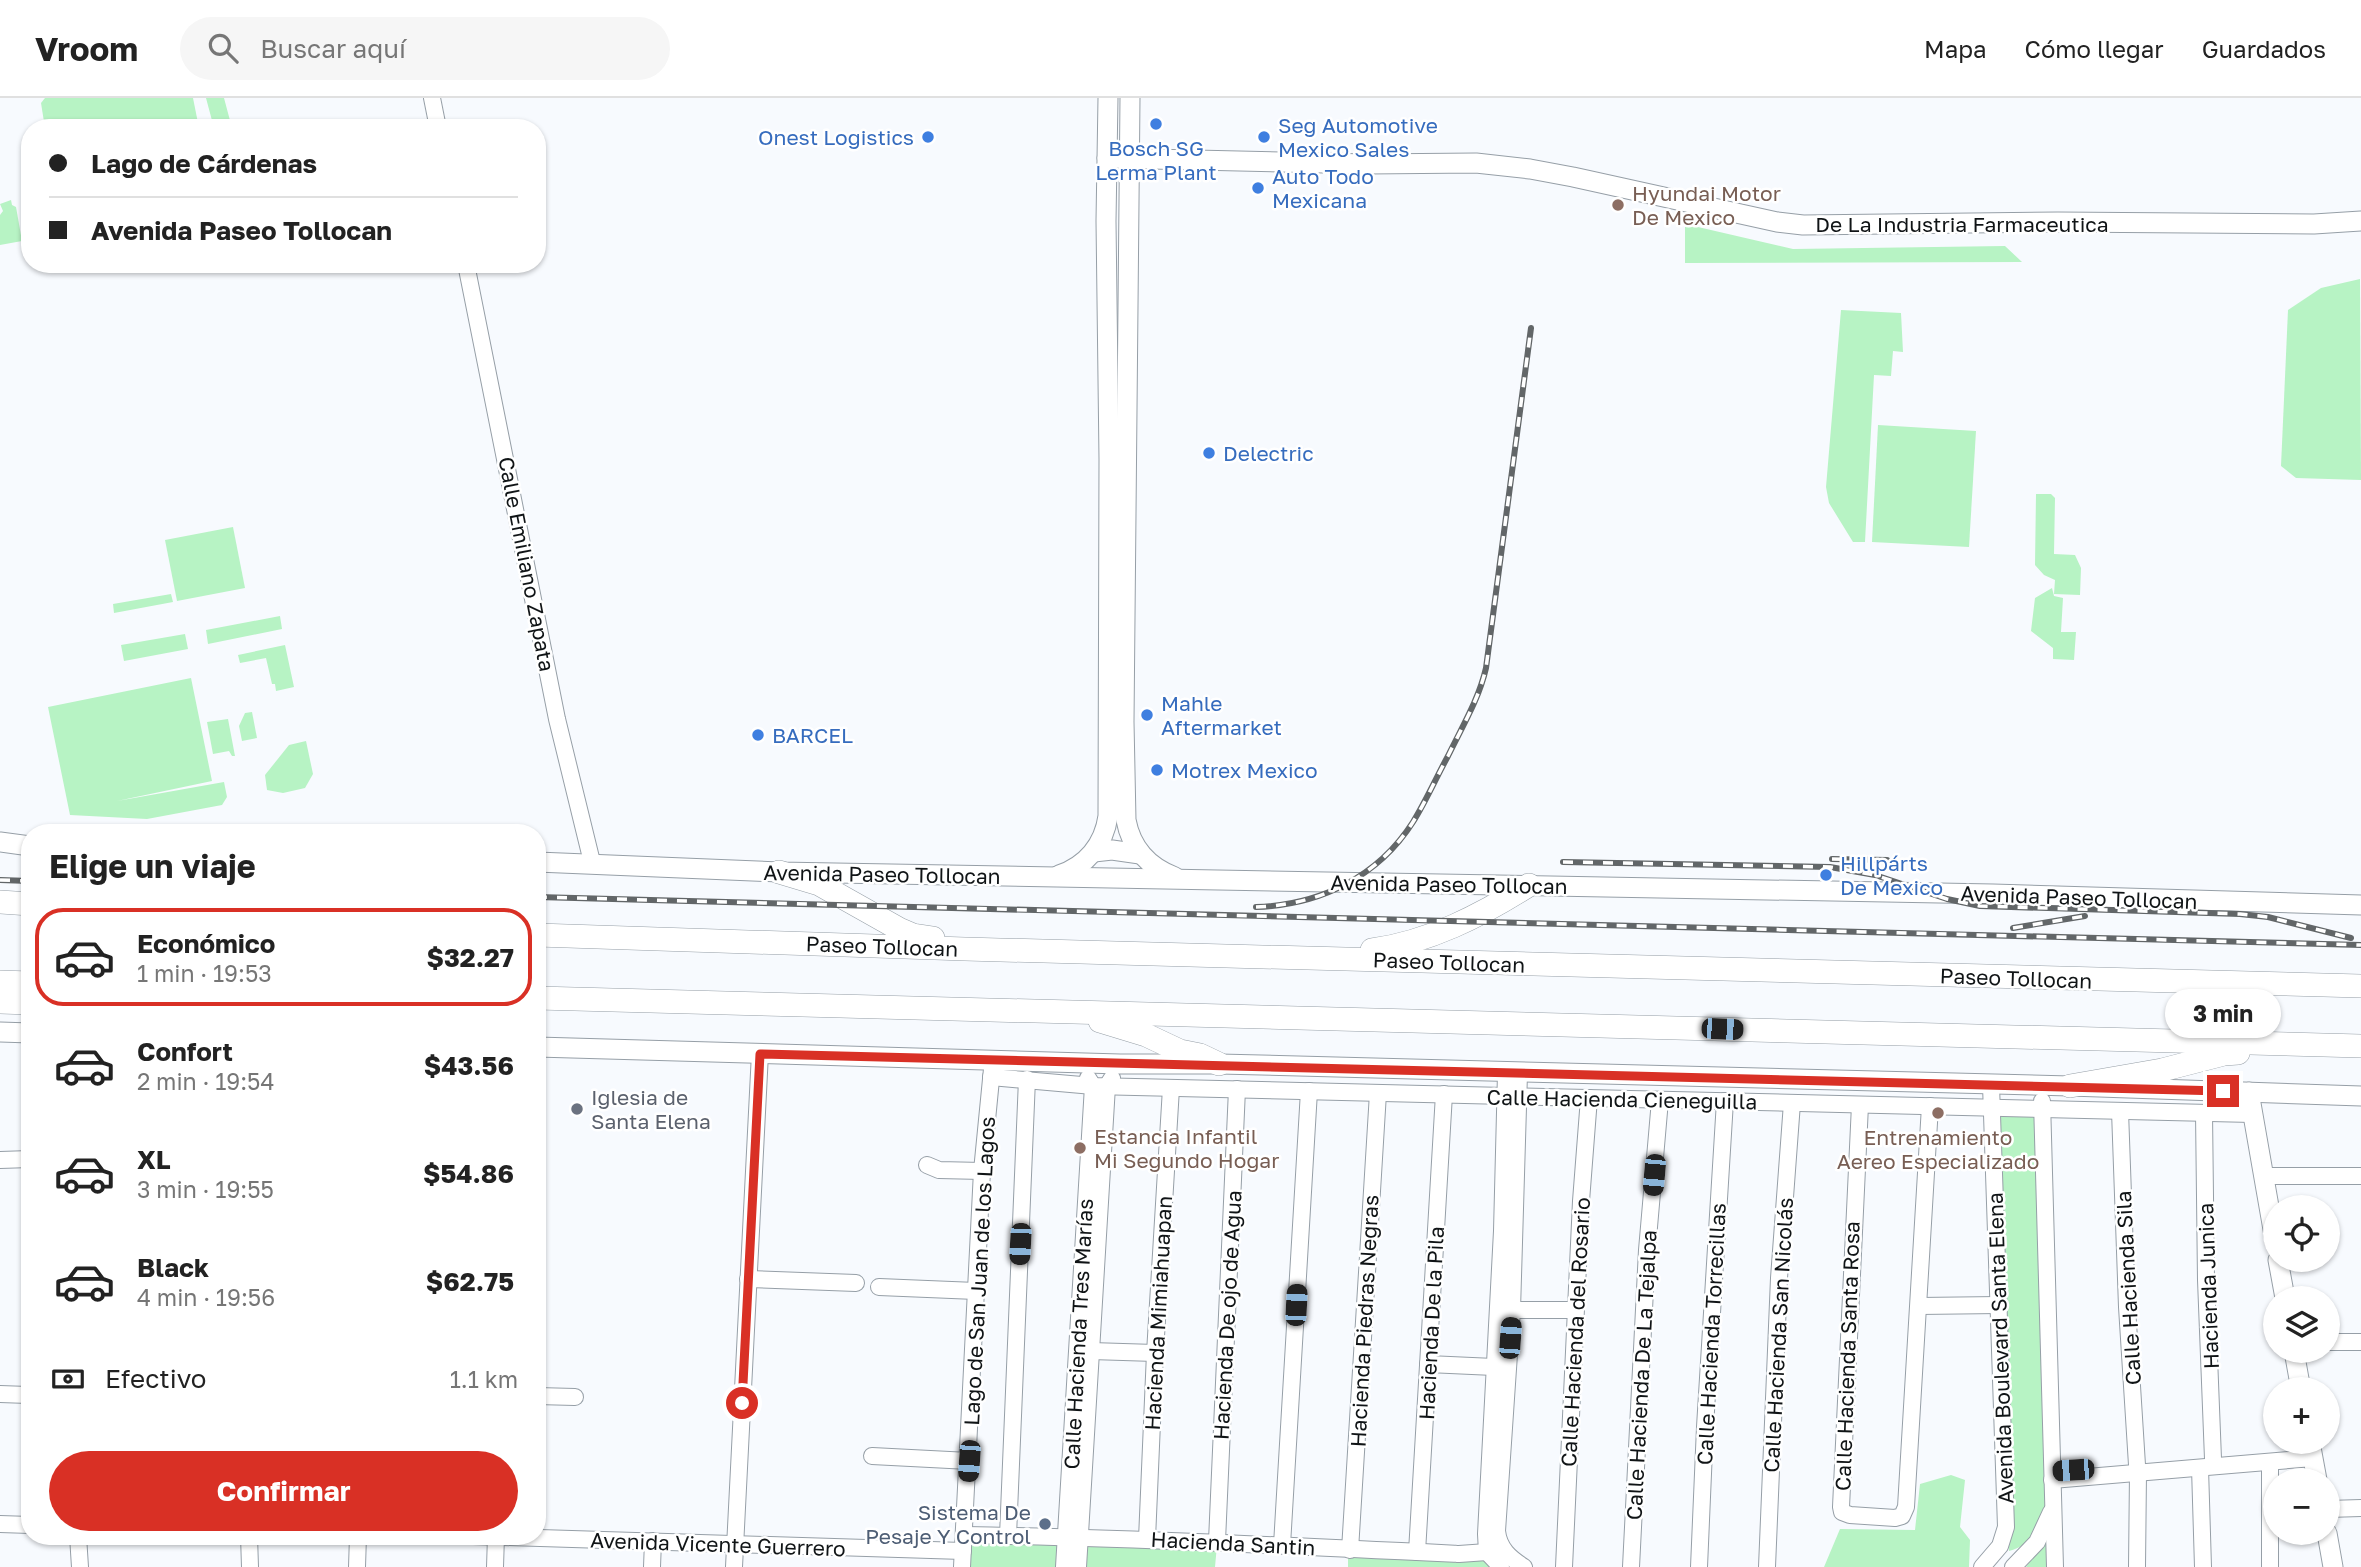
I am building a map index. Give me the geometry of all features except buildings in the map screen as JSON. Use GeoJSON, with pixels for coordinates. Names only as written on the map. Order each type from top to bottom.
{"type":"FeatureCollection","features":[{"type":"Feature","properties":{"kind":"highway"},"geometry":{"type":"LineString","coordinates":[[779,872],[819,884],[900,929],[951,941],[965,949]]}},
{"type":"Feature","properties":{"kind":"highway"},"geometry":{"type":"LineString","coordinates":[[1332,959],[1408,944],[1431,936],[1500,904],[1529,885]]}},
{"type":"Feature","properties":{"kind":"highway"},"geometry":{"type":"LineString","coordinates":[[0,902],[21,903]]}},
{"type":"Feature","properties":{"kind":"highway"},"geometry":{"type":"LineString","coordinates":[[0,918],[21,919]]}},
{"type":"Feature","properties":{"kind":"highway","name":"Paseo Tollocan"},"geometry":{"type":"LineString","coordinates":[[546,935],[2361,986]]}},
{"type":"Feature","properties":{"kind":"highway"},"geometry":{"type":"LineString","coordinates":[[0,982],[21,983]]}},
{"type":"Feature","properties":{"kind":"highway"},"geometry":{"type":"LineString","coordinates":[[546,998],[2361,1046]]}},
{"type":"Feature","properties":{"kind":"highway"},"geometry":{"type":"LineString","coordinates":[[1059,1011],[1146,1035],[1168,1046],[1200,1055],[1219,1064]]}},
{"type":"Feature","properties":{"kind":"highway"},"geometry":{"type":"LineString","coordinates":[[2070,1086],[2162,1070],[2224,1054],[2275,1050],[2302,1044]]}},
{"type":"Feature","properties":{"kind":"main road"},"geometry":{"type":"LineString","coordinates":[[1108,98],[1107,158],[1118,460]]}},
{"type":"Feature","properties":{"kind":"main road"},"geometry":{"type":"LineString","coordinates":[[1049,877],[1076,869],[1094,852],[1102,838],[1108,816],[1116,722],[1118,460],[1129,98]]}},
{"type":"Feature","properties":{"kind":"main road","name":"De La Industria Farmaceutica"},"geometry":{"type":"LineString","coordinates":[[1107,158],[1367,164],[1476,163],[1573,177],[1777,222],[1803,225],[2058,222],[2314,224],[2361,221]]}},
{"type":"Feature","properties":{"kind":"main road"},"geometry":{"type":"LineString","coordinates":[[1116,722],[1129,834],[1140,854],[1167,874],[1179,878]]}},
{"type":"Feature","properties":{"kind":"main road"},"geometry":{"type":"LineString","coordinates":[[0,842],[21,846]]}},
{"type":"Feature","properties":{"kind":"main road"},"geometry":{"type":"LineString","coordinates":[[0,849],[21,848]]}},
{"type":"Feature","properties":{"kind":"main road"},"geometry":{"type":"LineString","coordinates":[[1094,852],[1112,850],[1140,854]]}},
{"type":"Feature","properties":{"kind":"main road","name":"Avenida Paseo Tollocan"},"geometry":{"type":"LineString","coordinates":[[546,862],[779,872],[1993,894],[2361,905]]}},
{"type":"Feature","properties":{"kind":"main road"},"geometry":{"type":"LineString","coordinates":[[0,1032],[21,1033]]}},
{"type":"Feature","properties":{"kind":"main road"},"geometry":{"type":"LineString","coordinates":[[546,1046],[760,1054],[992,1068],[1081,1063],[1219,1064],[2361,1096]]}},
{"type":"Feature","properties":{"kind":"main road"},"geometry":{"type":"LineString","coordinates":[[2249,1092],[2267,1195]]}},
{"type":"Feature","properties":{"kind":"main road"},"geometry":{"type":"LineString","coordinates":[[2329,1545],[2333,1567]]}},
{"type":"Feature","properties":{"kind":"street"},"geometry":{"type":"LineString","coordinates":[[432,98],[436,119]]}},
{"type":"Feature","properties":{"kind":"street","name":"Calle Emiliano Zapata"},"geometry":{"type":"LineString","coordinates":[[468,273],[558,719],[592,862]]}},
{"type":"Feature","properties":{"kind":"street"},"geometry":{"type":"LineString","coordinates":[[734,1567],[760,1054]]}},
{"type":"Feature","properties":{"kind":"street"},"geometry":{"type":"LineString","coordinates":[[1081,1063],[1100,1086]]}},
{"type":"Feature","properties":{"kind":"street","name":"Calle Hacienda Tres Marías"},"geometry":{"type":"LineString","coordinates":[[1078,1567],[1073,1536],[1100,1086],[1120,1064]]}},
{"type":"Feature","properties":{"kind":"street","name":"Calle Hacienda Cieneguilla"},"geometry":{"type":"LineString","coordinates":[[992,1068],[1027,1079],[1100,1086],[2252,1114]]}},
{"type":"Feature","properties":{"kind":"street","name":"Lago de San Juan de los Lagos"},"geometry":{"type":"LineString","coordinates":[[964,1551],[982,1171],[992,1068]]}},
{"type":"Feature","properties":{"kind":"street"},"geometry":{"type":"LineString","coordinates":[[1501,1567],[1494,1549],[1497,1531],[1497,1422],[1494,1367],[1508,1231],[1513,1073]]}},
{"type":"Feature","properties":{"kind":"street"},"geometry":{"type":"LineString","coordinates":[[1008,1536],[1027,1079]]}},
{"type":"Feature","properties":{"kind":"street","name":"Avenida Boulevard Santa Elena"},"geometry":{"type":"LineString","coordinates":[[1991,1085],[2006,1527],[2000,1546],[2006,1567]]}},
{"type":"Feature","properties":{"kind":"street"},"geometry":{"type":"LineString","coordinates":[[2011,1108],[2012,1086]]}},
{"type":"Feature","properties":{"kind":"street"},"geometry":{"type":"LineString","coordinates":[[2042,1086],[2055,1567]]}},
{"type":"Feature","properties":{"kind":"street","name":"Hacienda Mimiahuapan"},"geometry":{"type":"LineString","coordinates":[[1147,1539],[1171,1088]]}},
{"type":"Feature","properties":{"kind":"street","name":"Hacienda De ojo de Agua"},"geometry":{"type":"LineString","coordinates":[[1217,1541],[1237,1090]]}},
{"type":"Feature","properties":{"kind":"street"},"geometry":{"type":"LineString","coordinates":[[1282,1545],[1309,1091]]}},
{"type":"Feature","properties":{"kind":"street","name":"Hacienda Piedras Negras"},"geometry":{"type":"LineString","coordinates":[[1350,1549],[1378,1093]]}},
{"type":"Feature","properties":{"kind":"street","name":"Hacienda De la Pila"},"geometry":{"type":"LineString","coordinates":[[1417,1552],[1444,1094]]}},
{"type":"Feature","properties":{"kind":"street","name":"Calle Hacienda del Rosario"},"geometry":{"type":"LineString","coordinates":[[1564,1567],[1581,1201],[1590,1098]]}},
{"type":"Feature","properties":{"kind":"street","name":"Calle Hacienda De La Tejalpa"},"geometry":{"type":"LineString","coordinates":[[1631,1567],[1647,1250],[1660,1100]]}},
{"type":"Feature","properties":{"kind":"street","name":"Calle Hacienda Torrecillas"},"geometry":{"type":"LineString","coordinates":[[1699,1567],[1705,1427],[1726,1101]]}},
{"type":"Feature","properties":{"kind":"street","name":"Calle Hacienda San Nicolás"},"geometry":{"type":"LineString","coordinates":[[1767,1567],[1779,1278],[1792,1103]]}},
{"type":"Feature","properties":{"kind":"street","name":"Calle Hacienda Santa Rosa"},"geometry":{"type":"LineString","coordinates":[[1860,1105],[1841,1507],[1846,1514],[1895,1518],[1904,1513],[1913,1413],[1930,1107]]}},
{"type":"Feature","properties":{"kind":"street","name":"Calle Hacienda Sila"},"geometry":{"type":"LineString","coordinates":[[2120,1111],[2127,1307],[2138,1469],[2137,1567]]}},
{"type":"Feature","properties":{"kind":"street","name":"Hacienda Junica"},"geometry":{"type":"LineString","coordinates":[[2203,1567],[2207,1464],[2204,1113]]}},
{"type":"Feature","properties":{"kind":"street"},"geometry":{"type":"LineString","coordinates":[[0,1160],[21,1159]]}},
{"type":"Feature","properties":{"kind":"street"},"geometry":{"type":"LineString","coordinates":[[927,1165],[939,1170],[982,1171]]}},
{"type":"Feature","properties":{"kind":"street"},"geometry":{"type":"LineString","coordinates":[[2263,1176],[2361,1176]]}},
{"type":"Feature","properties":{"kind":"street"},"geometry":{"type":"LineString","coordinates":[[1497,1422],[1512,1310],[1508,1231]]}},
{"type":"Feature","properties":{"kind":"street","name":"Calle Hacienda Tres Marías"},"geometry":{"type":"LineString","coordinates":[[1080,1420],[1091,1351],[1090,1252]]}},
{"type":"Feature","properties":{"kind":"street"},"geometry":{"type":"LineString","coordinates":[[748,1279],[856,1283]]}},
{"type":"Feature","properties":{"kind":"street"},"geometry":{"type":"LineString","coordinates":[[879,1286],[976,1291]]}},
{"type":"Feature","properties":{"kind":"street"},"geometry":{"type":"LineString","coordinates":[[1919,1306],[1999,1305]]}},
{"type":"Feature","properties":{"kind":"street"},"geometry":{"type":"LineString","coordinates":[[1512,1310],[1575,1310]]}},
{"type":"Feature","properties":{"kind":"street"},"geometry":{"type":"LineString","coordinates":[[2340,1342],[2361,1342]]}},
{"type":"Feature","properties":{"kind":"street"},"geometry":{"type":"LineString","coordinates":[[1091,1351],[1155,1353]]}},
{"type":"Feature","properties":{"kind":"street"},"geometry":{"type":"LineString","coordinates":[[1428,1364],[1494,1367]]}},
{"type":"Feature","properties":{"kind":"street"},"geometry":{"type":"LineString","coordinates":[[0,1394],[21,1395]]}},
{"type":"Feature","properties":{"kind":"street"},"geometry":{"type":"LineString","coordinates":[[546,1396],[575,1397]]}},
{"type":"Feature","properties":{"kind":"street"},"geometry":{"type":"LineString","coordinates":[[2207,1464],[2282,1454]]}},
{"type":"Feature","properties":{"kind":"street"},"geometry":{"type":"LineString","coordinates":[[2051,1476],[2270,1462],[2298,1454]]}},
{"type":"Feature","properties":{"kind":"street"},"geometry":{"type":"LineString","coordinates":[[872,1456],[969,1461]]}},
{"type":"Feature","properties":{"kind":"street"},"geometry":{"type":"LineString","coordinates":[[2270,1462],[2270,1567]]}},
{"type":"Feature","properties":{"kind":"street"},"geometry":{"type":"LineString","coordinates":[[2013,1567],[2037,1542],[2054,1505]]}},
{"type":"Feature","properties":{"kind":"street"},"geometry":{"type":"LineString","coordinates":[[2340,1509],[2361,1508]]}},
{"type":"Feature","properties":{"kind":"street"},"geometry":{"type":"LineString","coordinates":[[0,1524],[21,1525]]}},
{"type":"Feature","properties":{"kind":"street","name":"Hacienda Santin"},"geometry":{"type":"LineString","coordinates":[[964,1551],[1008,1536],[1217,1541],[1459,1554],[1494,1549]]}},
{"type":"Feature","properties":{"kind":"street","name":"Calle Hacienda Tres Marías"},"geometry":{"type":"LineString","coordinates":[[1064,1567],[1073,1536]]}},
{"type":"Feature","properties":{"kind":"street","name":"Avenida Vicente Guerrero"},"geometry":{"type":"LineString","coordinates":[[546,1538],[964,1551]]}},
{"type":"Feature","properties":{"kind":"street"},"geometry":{"type":"LineString","coordinates":[[652,1567],[653,1541]]}},
{"type":"Feature","properties":{"kind":"street"},"geometry":{"type":"LineString","coordinates":[[79,1545],[80,1567]]}},
{"type":"Feature","properties":{"kind":"street"},"geometry":{"type":"LineString","coordinates":[[249,1545],[250,1567]]}},
{"type":"Feature","properties":{"kind":"street"},"geometry":{"type":"LineString","coordinates":[[357,1567],[358,1545]]}},
{"type":"Feature","properties":{"kind":"street"},"geometry":{"type":"LineString","coordinates":[[495,1567],[496,1545]]}},
{"type":"Feature","properties":{"kind":"street"},"geometry":{"type":"LineString","coordinates":[[1982,1567],[2000,1546]]}},
{"type":"Feature","properties":{"kind":"street"},"geometry":{"type":"LineString","coordinates":[[1494,1549],[1524,1567]]}},
{"type":"Feature","properties":{"kind":"green space"},"geometry":{"type":"Polygon","coordinates":[[[45,98],[193,98],[197,119],[44,119],[41,103],[45,98]]]}},
{"type":"Feature","properties":{"kind":"green space"},"geometry":{"type":"Polygon","coordinates":[[[206,98],[224,98],[230,119],[212,119],[206,98]]]}},
{"type":"Feature","properties":{"kind":"green space"},"geometry":{"type":"Polygon","coordinates":[[[11,200],[16,207],[21,241],[0,245],[0,215],[3,211],[0,204],[11,200]]]}},
{"type":"Feature","properties":{"kind":"green space"},"geometry":{"type":"Polygon","coordinates":[[[1685,224],[1793,249],[2005,246],[2022,262],[1685,263],[1685,224]]]}},
{"type":"Feature","properties":{"kind":"green space"},"geometry":{"type":"Polygon","coordinates":[[[2360,279],[2361,480],[2296,478],[2281,466],[2288,310],[2321,288],[2360,279]]]}},
{"type":"Feature","properties":{"kind":"green space"},"geometry":{"type":"Polygon","coordinates":[[[1841,310],[1901,313],[1903,352],[1893,351],[1891,376],[1874,375],[1865,542],[1853,542],[1829,503],[1826,487],[1841,310]]]}},
{"type":"Feature","properties":{"kind":"green space"},"geometry":{"type":"Polygon","coordinates":[[[1878,425],[1976,431],[1969,547],[1872,542],[1878,425]]]}},
{"type":"Feature","properties":{"kind":"green space"},"geometry":{"type":"Polygon","coordinates":[[[2036,494],[2051,494],[2055,498],[2054,554],[2075,555],[2081,568],[2080,595],[2054,594],[2055,580],[2044,575],[2035,565],[2036,494]]]}},
{"type":"Feature","properties":{"kind":"green space"},"geometry":{"type":"Polygon","coordinates":[[[233,527],[245,588],[177,601],[165,540],[233,527]]]}},
{"type":"Feature","properties":{"kind":"green space"},"geometry":{"type":"Polygon","coordinates":[[[2052,588],[2054,596],[2063,598],[2061,632],[2076,632],[2074,660],[2053,659],[2053,648],[2031,631],[2035,598],[2052,588]]]}},
{"type":"Feature","properties":{"kind":"green space"},"geometry":{"type":"Polygon","coordinates":[[[171,594],[173,602],[114,613],[113,604],[171,594]]]}},
{"type":"Feature","properties":{"kind":"green space"},"geometry":{"type":"Polygon","coordinates":[[[280,616],[282,629],[208,644],[206,630],[280,616]]]}},
{"type":"Feature","properties":{"kind":"green space"},"geometry":{"type":"Polygon","coordinates":[[[185,634],[188,649],[124,661],[121,645],[185,634]]]}},
{"type":"Feature","properties":{"kind":"green space"},"geometry":{"type":"Polygon","coordinates":[[[285,645],[294,687],[276,691],[266,658],[240,663],[238,655],[285,645]]]}},
{"type":"Feature","properties":{"kind":"green space"},"geometry":{"type":"Polygon","coordinates":[[[191,678],[212,781],[117,801],[224,782],[227,797],[222,805],[147,819],[70,815],[48,707],[191,678]]]}},
{"type":"Feature","properties":{"kind":"green space"},"geometry":{"type":"Polygon","coordinates":[[[252,712],[257,738],[242,741],[239,726],[245,713],[252,712]]]}},
{"type":"Feature","properties":{"kind":"green space"},"geometry":{"type":"Polygon","coordinates":[[[228,719],[235,756],[229,751],[213,754],[207,722],[228,719]]]}},
{"type":"Feature","properties":{"kind":"green space"},"geometry":{"type":"Polygon","coordinates":[[[306,741],[313,774],[305,788],[283,793],[267,790],[265,775],[289,745],[306,741]]]}},
{"type":"Feature","properties":{"kind":"green space"},"geometry":{"type":"Polygon","coordinates":[[[1998,1114],[2038,1114],[2047,1500],[2036,1532],[2018,1548],[2009,1551],[1998,1114]]]}},
{"type":"Feature","properties":{"kind":"green space"},"geometry":{"type":"Polygon","coordinates":[[[1951,1475],[1965,1480],[1960,1527],[1970,1540],[1969,1567],[1824,1567],[1840,1529],[1915,1530],[1920,1484],[1951,1475]]]}},
{"type":"Feature","properties":{"kind":"green space"},"geometry":{"type":"Polygon","coordinates":[[[2052,1531],[2052,1567],[2026,1567],[2052,1531]]]}},
{"type":"Feature","properties":{"kind":"green space"},"geometry":{"type":"Polygon","coordinates":[[[972,1539],[1058,1540],[1057,1567],[970,1567],[972,1539]]]}},
{"type":"Feature","properties":{"kind":"green space"},"geometry":{"type":"Polygon","coordinates":[[[1082,1539],[1217,1545],[1215,1567],[1080,1567],[1082,1539]]]}},
{"type":"Feature","properties":{"kind":"green space"},"geometry":{"type":"Polygon","coordinates":[[[1348,1555],[1488,1560],[1495,1567],[1348,1567],[1348,1555]]]}},
{"type":"Feature","properties":{"kind":"railway"},"geometry":{"type":"LineString","coordinates":[[1256,907],[1303,901],[1325,894],[1365,873],[1383,858],[1413,822],[1470,713],[1486,668],[1531,328]]}},
{"type":"Feature","properties":{"kind":"railway"},"geometry":{"type":"LineString","coordinates":[[1832,859],[1887,860]]}},
{"type":"Feature","properties":{"kind":"railway"},"geometry":{"type":"LineString","coordinates":[[1563,862],[1830,867],[1875,875],[1947,899],[1980,906],[2240,914],[2268,917],[2351,938]]}},
{"type":"Feature","properties":{"kind":"railway"},"geometry":{"type":"LineString","coordinates":[[0,880],[21,881]]}},
{"type":"Feature","properties":{"kind":"railway"},"geometry":{"type":"LineString","coordinates":[[546,897],[2361,945]]}},
{"type":"Feature","properties":{"kind":"railway"},"geometry":{"type":"LineString","coordinates":[[2013,928],[2085,916]]}},
{"type":"Feature","properties":{"kind":"place","name":"Bosch SG Lerma Plant"},"geometry":{"type":"Point","coordinates":[1156,124]}},
{"type":"Feature","properties":{"kind":"place","name":"Onest Logistics"},"geometry":{"type":"Point","coordinates":[928,137]}},
{"type":"Feature","properties":{"kind":"place","name":"Seg Automotive Mexico Sales"},"geometry":{"type":"Point","coordinates":[1264,137]}},
{"type":"Feature","properties":{"kind":"place","name":"Auto Todo Mexicana"},"geometry":{"type":"Point","coordinates":[1258,188]}},
{"type":"Feature","properties":{"kind":"place","name":"Hyundai Motor De Mexico"},"geometry":{"type":"Point","coordinates":[1618,205]}},
{"type":"Feature","properties":{"kind":"place","name":"Delectric"},"geometry":{"type":"Point","coordinates":[1209,453]}},
{"type":"Feature","properties":{"kind":"place","name":"Mahle Aftermarket"},"geometry":{"type":"Point","coordinates":[1147,715]}},
{"type":"Feature","properties":{"kind":"place","name":"BARCEL"},"geometry":{"type":"Point","coordinates":[758,735]}},
{"type":"Feature","properties":{"kind":"place","name":"Motrex Mexico"},"geometry":{"type":"Point","coordinates":[1157,770]}},
{"type":"Feature","properties":{"kind":"place","name":"Hillpárts De Mexico"},"geometry":{"type":"Point","coordinates":[1826,875]}},
{"type":"Feature","properties":{"kind":"place","name":"Iglesia de Santa Elena"},"geometry":{"type":"Point","coordinates":[577,1109]}},
{"type":"Feature","properties":{"kind":"place","name":"Entrenamiento Aereo Especializado"},"geometry":{"type":"Point","coordinates":[1938,1113]}},
{"type":"Feature","properties":{"kind":"place","name":"Estancia Infantil Mi Segundo Hogar"},"geometry":{"type":"Point","coordinates":[1080,1148]}},
{"type":"Feature","properties":{"kind":"place","name":"Sistema De Pesaje Y Control"},"geometry":{"type":"Point","coordinates":[1045,1524]}},
{"type":"Feature","properties":{"kind":"route"},"geometry":{"type":"LineString","coordinates":[[742,1403],[760,1054],[2223,1091]]}}]}
